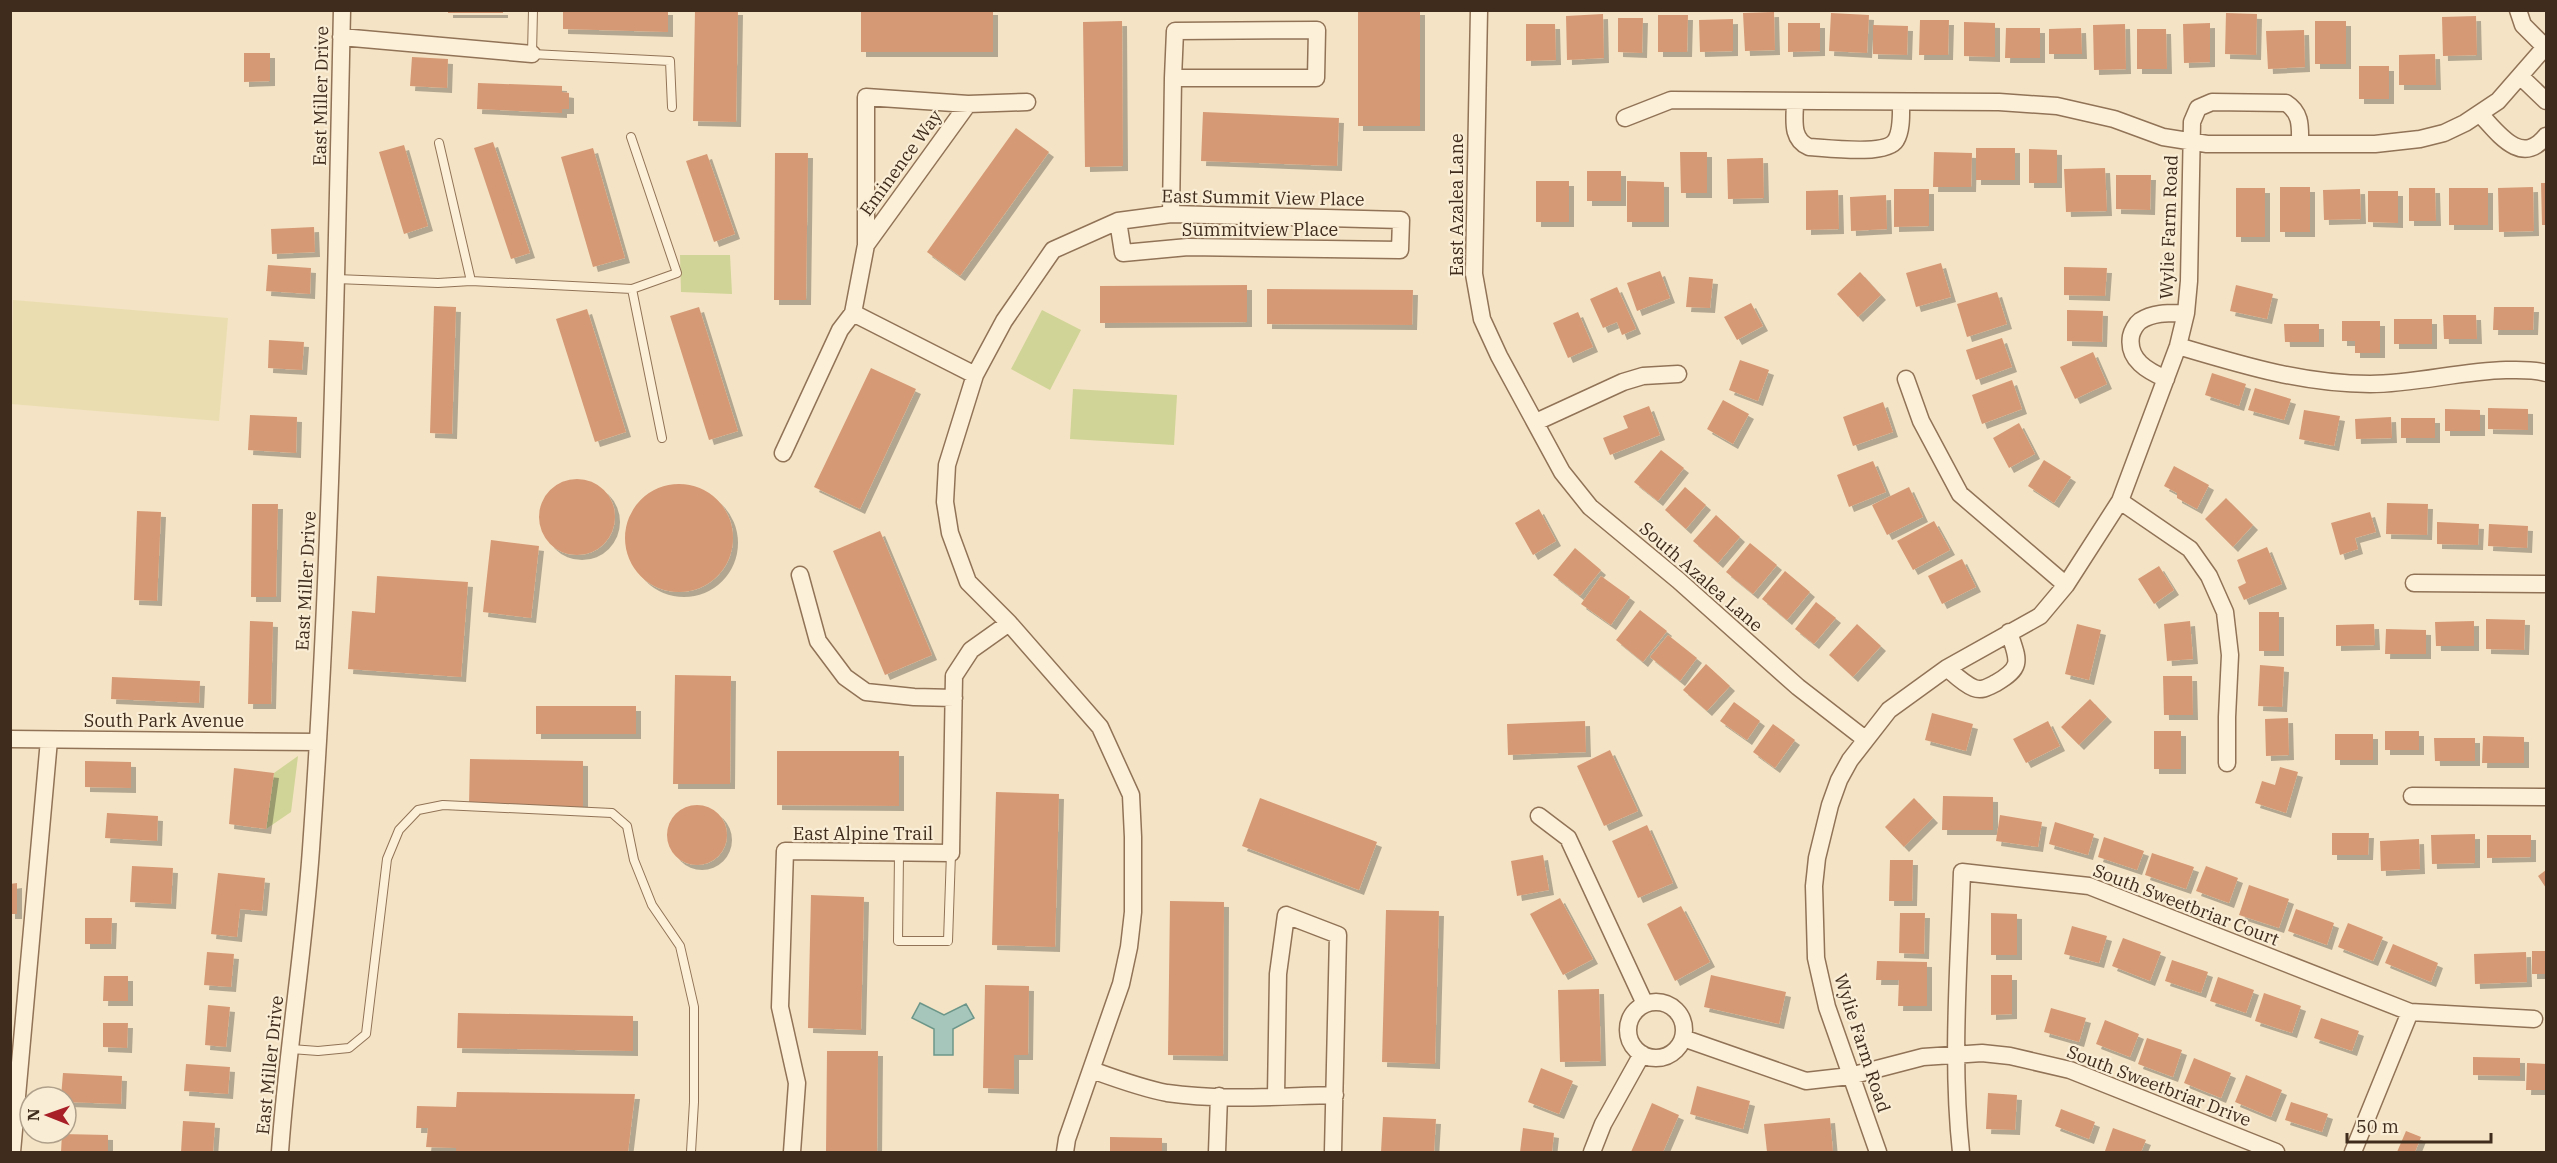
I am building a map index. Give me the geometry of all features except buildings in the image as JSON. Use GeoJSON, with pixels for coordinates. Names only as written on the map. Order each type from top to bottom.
{"type":"FeatureCollection","features":[{"type":"Feature","properties":{"kind":"street","name":"East Miller Drive"},"geometry":{"type":"LineString","coordinates":[[280,1152],[311,851],[318,742],[333,422],[342,10]]}},
{"type":"Feature","properties":{"kind":"street","name":"East Azalea Lane"},"geometry":{"type":"LineString","coordinates":[[1479,10],[1474,274],[1482,319],[1499,356],[1536,422]]}},
{"type":"Feature","properties":{"kind":"street"},"geometry":{"type":"LineString","coordinates":[[1625,118],[1671,100],[1999,102],[2057,106],[2114,119],[2163,136],[2191,142],[2224,145],[2374,144],[2420,139],[2444,133],[2480,114],[2498,101],[2546,47],[2523,25],[2518,10]]}},
{"type":"Feature","properties":{"kind":"street"},"geometry":{"type":"LineString","coordinates":[[1171,214],[1173,78],[1175,30],[1317,30],[1316,78],[1173,78]]}},
{"type":"Feature","properties":{"kind":"street"},"geometry":{"type":"LineString","coordinates":[[341,37],[532,54]]}},
{"type":"Feature","properties":{"kind":"street"},"geometry":{"type":"LineString","coordinates":[[2521,77],[2547,101]]}},
{"type":"Feature","properties":{"kind":"street","name":"Eminence Way"},"geometry":{"type":"LineString","coordinates":[[783,453],[840,330],[854,313],[866,245],[866,97],[968,104],[1027,102]]}},
{"type":"Feature","properties":{"kind":"street"},"geometry":{"type":"LineString","coordinates":[[1796,101],[1795,128],[1799,141],[1803,145],[1880,149],[1893,144],[1897,139],[1901,102]]}},
{"type":"Feature","properties":{"kind":"street","name":"Wylie Farm Road"},"geometry":{"type":"LineString","coordinates":[[1878,1152],[1827,1007],[1814,939],[1814,886],[1823,831],[1839,780],[1865,739],[1889,710],[1947,668],[2040,616],[2066,585],[2120,501],[2178,346],[2186,313],[2189,281],[2191,142],[2194,115],[2198,108],[2204,103],[2278,102],[2291,107],[2300,119],[2300,144]]}},
{"type":"Feature","properties":{"kind":"street","name":"Eminence Way"},"geometry":{"type":"LineString","coordinates":[[866,245],[968,104]]}},
{"type":"Feature","properties":{"kind":"street"},"geometry":{"type":"LineString","coordinates":[[2480,114],[2513,147],[2533,146],[2547,136]]}},
{"type":"Feature","properties":{"kind":"street","name":"East Summit View Place"},"geometry":{"type":"LineString","coordinates":[[1065,1152],[1067,1139],[1121,984],[1129,947],[1133,912],[1131,795],[1100,727],[1009,623],[968,582],[950,533],[945,502],[947,465],[975,375],[1004,321],[1053,250],[1118,220],[1171,214],[1401,220]]}},
{"type":"Feature","properties":{"kind":"street","name":"Summitview Place"},"geometry":{"type":"LineString","coordinates":[[1118,220],[1123,253],[1188,247],[1400,250],[1401,220]]}},
{"type":"Feature","properties":{"kind":"street"},"geometry":{"type":"LineString","coordinates":[[854,313],[975,375]]}},
{"type":"Feature","properties":{"kind":"street","name":"Wylie Farm Road"},"geometry":{"type":"LineString","coordinates":[[2166,379],[2140,364],[2130,345],[2131,334],[2138,322],[2147,317],[2168,313],[2186,313]]}},
{"type":"Feature","properties":{"kind":"street"},"geometry":{"type":"LineString","coordinates":[[2178,346],[2272,374],[2330,382],[2398,383],[2490,370],[2527,370],[2547,373]]}},
{"type":"Feature","properties":{"kind":"street"},"geometry":{"type":"LineString","coordinates":[[1536,422],[1643,375],[1678,374]]}},
{"type":"Feature","properties":{"kind":"street"},"geometry":{"type":"LineString","coordinates":[[1906,379],[1921,421],[1960,494],[2066,585]]}},
{"type":"Feature","properties":{"kind":"street","name":"South Azalea Lane"},"geometry":{"type":"LineString","coordinates":[[1536,422],[1562,472],[1590,507],[1678,580],[1798,687],[1865,739]]}},
{"type":"Feature","properties":{"kind":"street"},"geometry":{"type":"LineString","coordinates":[[2120,501],[2190,549],[2209,576],[2224,612],[2230,655],[2226,717],[2227,763]]}},
{"type":"Feature","properties":{"kind":"street"},"geometry":{"type":"LineString","coordinates":[[800,575],[818,641],[845,677],[866,692],[954,698]]}},
{"type":"Feature","properties":{"kind":"street"},"geometry":{"type":"LineString","coordinates":[[2414,583],[2547,584]]}},
{"type":"Feature","properties":{"kind":"street","name":"East Alpine Trail"},"geometry":{"type":"LineString","coordinates":[[792,1152],[797,1083],[780,1007],[785,851],[951,853],[954,676],[970,650],[1009,623]]}},
{"type":"Feature","properties":{"kind":"street"},"geometry":{"type":"LineString","coordinates":[[1947,668],[1975,689],[1984,689],[1994,684],[2011,674],[2016,668],[2017,659],[2009,632]]}},
{"type":"Feature","properties":{"kind":"street","name":"South Park Avenue"},"geometry":{"type":"LineString","coordinates":[[10,739],[318,742]]}},
{"type":"Feature","properties":{"kind":"street"},"geometry":{"type":"LineString","coordinates":[[12,1152],[49,740]]}},
{"type":"Feature","properties":{"kind":"street"},"geometry":{"type":"LineString","coordinates":[[2412,796],[2547,797]]}},
{"type":"Feature","properties":{"kind":"street"},"geometry":{"type":"LineString","coordinates":[[1539,816],[1568,838],[1646,1004]]}},
{"type":"Feature","properties":{"kind":"street","name":"South Sweetbriar Court"},"geometry":{"type":"LineString","coordinates":[[1956,1054],[1962,872],[2089,886],[2410,1012],[2534,1019]]}},
{"type":"Feature","properties":{"kind":"street"},"geometry":{"type":"LineString","coordinates":[[1276,1096],[1278,974],[1286,915],[1338,935],[1333,1152]]}},
{"type":"Feature","properties":{"kind":"street"},"geometry":{"type":"LineString","coordinates":[[1663,1003],[1678,1012],[1684,1029],[1683,1038],[1674,1052],[1666,1056],[1658,1058],[1642,1054],[1630,1041],[1629,1024],[1638,1009],[1646,1004],[1663,1003]]}},
{"type":"Feature","properties":{"kind":"street"},"geometry":{"type":"LineString","coordinates":[[2353,1152],[2410,1012]]}},
{"type":"Feature","properties":{"kind":"street","name":"South Sweetbriar Drive"},"geometry":{"type":"LineString","coordinates":[[1683,1038],[1806,1081],[1850,1076],[1914,1058],[1956,1054],[2010,1056],[2070,1070],[2277,1152]]}},
{"type":"Feature","properties":{"kind":"street"},"geometry":{"type":"LineString","coordinates":[[1592,1152],[1603,1124],[1642,1054]]}},
{"type":"Feature","properties":{"kind":"street"},"geometry":{"type":"LineString","coordinates":[[1956,1054],[1957,1114],[1961,1152]]}},
{"type":"Feature","properties":{"kind":"street"},"geometry":{"type":"LineString","coordinates":[[1092,1070],[1140,1087],[1159,1091],[1219,1096],[1335,1095]]}},
{"type":"Feature","properties":{"kind":"street"},"geometry":{"type":"LineString","coordinates":[[1217,1152],[1219,1096]]}},
{"type":"Feature","properties":{"kind":"lane"},"geometry":{"type":"LineString","coordinates":[[533,10],[532,54],[670,61],[672,107]]}},
{"type":"Feature","properties":{"kind":"lane"},"geometry":{"type":"LineString","coordinates":[[336,279],[438,283],[471,281],[632,290],[677,273],[631,137]]}},
{"type":"Feature","properties":{"kind":"lane"},"geometry":{"type":"LineString","coordinates":[[439,143],[471,281]]}},
{"type":"Feature","properties":{"kind":"lane"},"geometry":{"type":"LineString","coordinates":[[632,290],[662,438]]}},
{"type":"Feature","properties":{"kind":"lane"},"geometry":{"type":"LineString","coordinates":[[291,1049],[318,1051],[349,1047],[366,1034],[387,859],[399,830],[418,810],[443,805],[612,813],[627,826],[634,860],[652,905],[680,946],[694,1007],[692,1152]]}},
{"type":"Feature","properties":{"kind":"lane"},"geometry":{"type":"LineString","coordinates":[[899,854],[898,941],[948,941],[951,853]]}},
{"type":"Feature","properties":{"kind":"shaded area"},"geometry":{"type":"Polygon","coordinates":[[[13,300],[228,318],[219,421],[11,404],[13,300]]]}},
{"type":"Feature","properties":{"kind":"green space"},"geometry":{"type":"Polygon","coordinates":[[[680,255],[730,255],[732,294],[681,292],[680,255]]]}},
{"type":"Feature","properties":{"kind":"green space"},"geometry":{"type":"Polygon","coordinates":[[[1042,310],[1081,330],[1050,390],[1011,369],[1042,310]]]}},
{"type":"Feature","properties":{"kind":"green space"},"geometry":{"type":"Polygon","coordinates":[[[1073,389],[1177,395],[1174,445],[1070,439],[1073,389]]]}},
{"type":"Feature","properties":{"kind":"green space"},"geometry":{"type":"Polygon","coordinates":[[[298,756],[291,812],[266,829],[274,773],[298,756]]]}},
{"type":"Feature","properties":{"kind":"water"},"geometry":{"type":"Polygon","coordinates":[[[920,1003],[944,1015],[966,1004],[974,1018],[953,1029],[953,1055],[934,1055],[934,1029],[912,1018],[920,1003]]]}}]}
